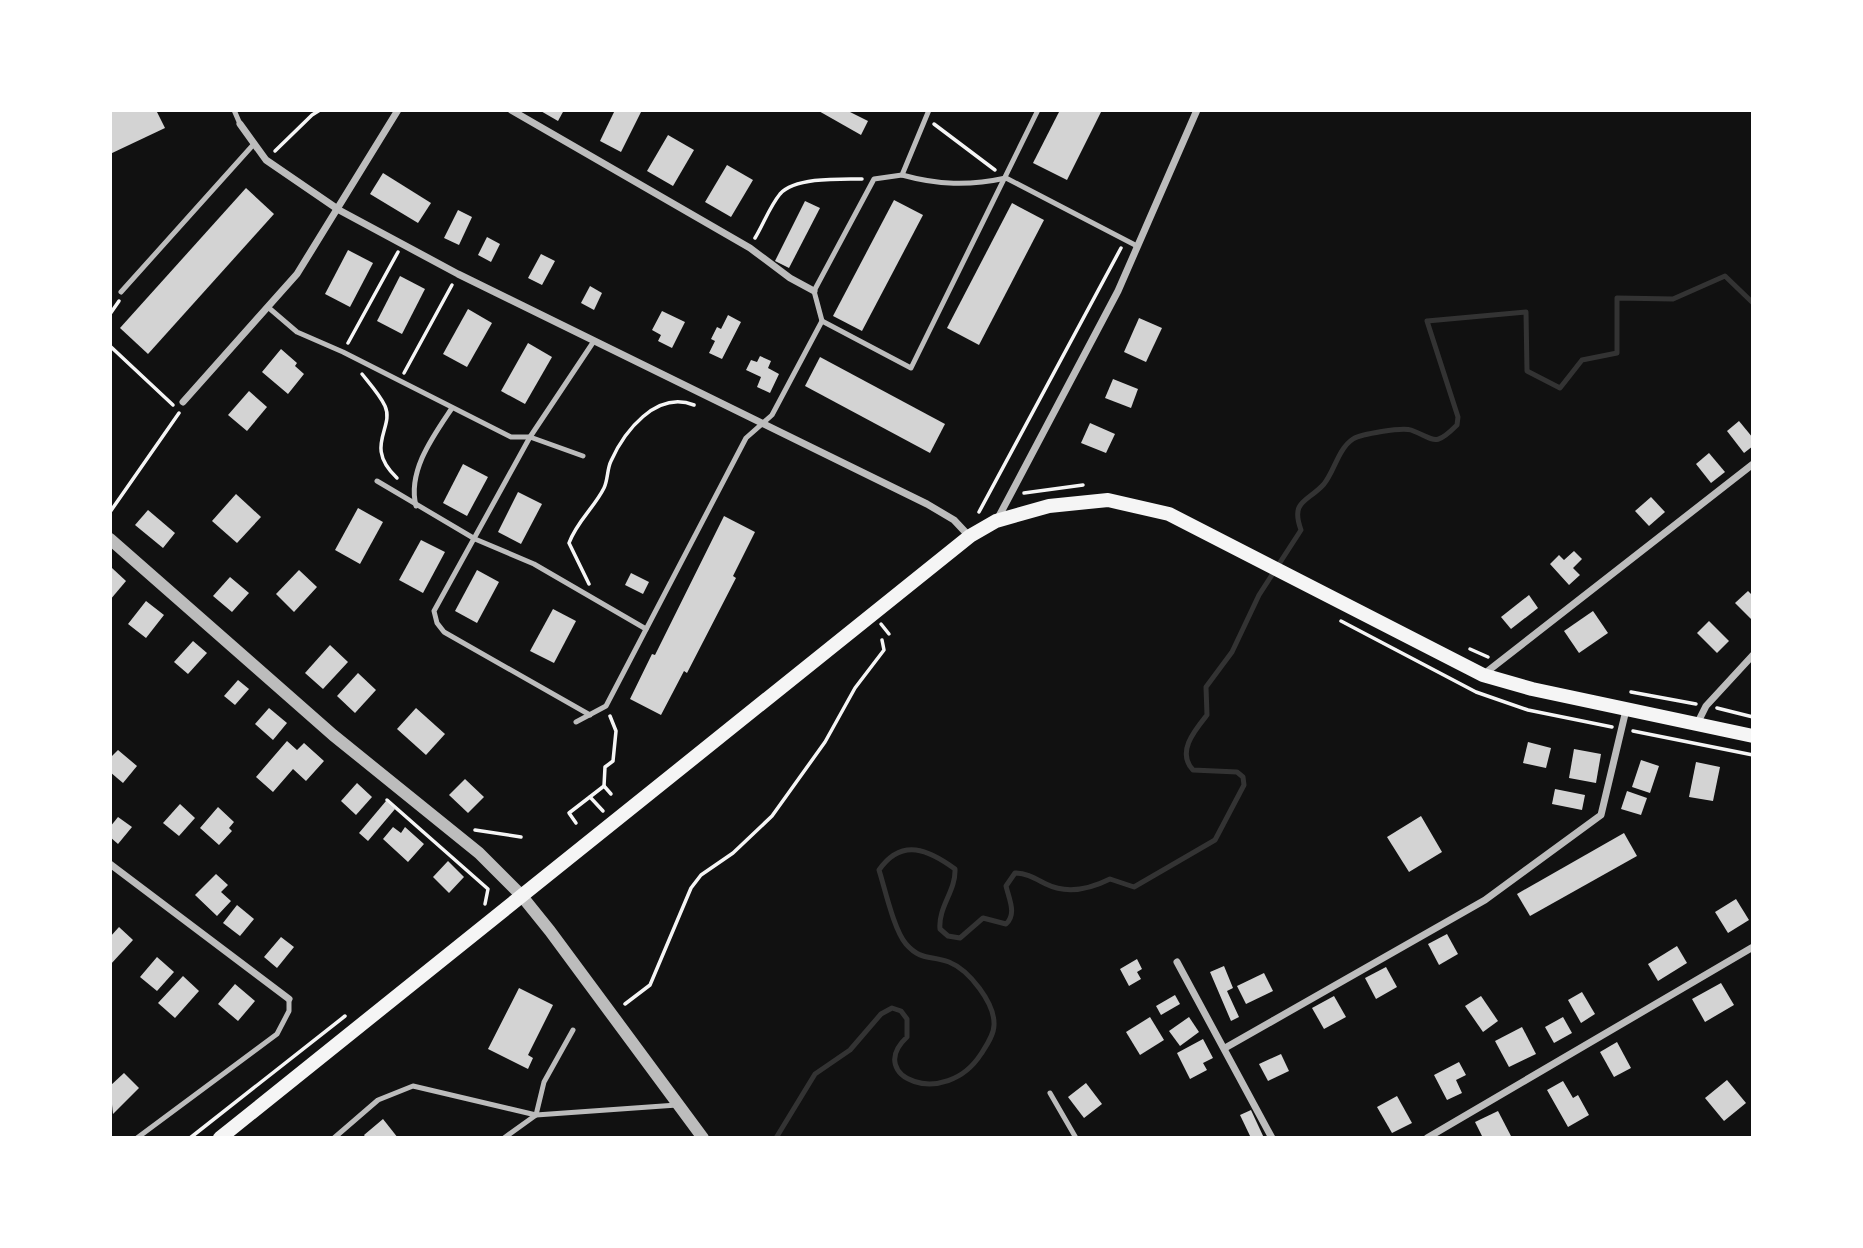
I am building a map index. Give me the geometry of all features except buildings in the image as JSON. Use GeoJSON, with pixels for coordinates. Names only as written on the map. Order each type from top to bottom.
{"type":"FeatureCollection","features":[{"type":"Feature","properties":{"kind":"main road"},"geometry":{"type":"LineString","coordinates":[[220,1138],[970,537],[996,521],[1049,506],[1108,500],[1169,514],[1483,675],[1626,710],[1753,736]]}},
{"type":"Feature","properties":{"kind":"street"},"geometry":{"type":"LineString","coordinates":[[183,402],[297,274],[339,210],[398,110]]}},
{"type":"Feature","properties":{"kind":"street"},"geometry":{"type":"LineString","coordinates":[[511,110],[750,248],[790,278],[814,291]]}},
{"type":"Feature","properties":{"kind":"street"},"geometry":{"type":"LineString","coordinates":[[996,521],[1118,291],[1197,110]]}},
{"type":"Feature","properties":{"kind":"street"},"geometry":{"type":"LineString","coordinates":[[240,124],[266,160],[339,210],[458,274],[927,504],[954,520],[970,537]]}},
{"type":"Feature","properties":{"kind":"street"},"geometry":{"type":"LineString","coordinates":[[1483,675],[1753,464]]}},
{"type":"Feature","properties":{"kind":"street"},"geometry":{"type":"LineString","coordinates":[[110,539],[333,735],[479,853],[521,895],[703,1138]]}},
{"type":"Feature","properties":{"kind":"street"},"geometry":{"type":"LineString","coordinates":[[1696,724],[1706,706],[1753,655]]}},
{"type":"Feature","properties":{"kind":"street"},"geometry":{"type":"LineString","coordinates":[[1225,1048],[1485,900],[1601,815],[1626,710]]}},
{"type":"Feature","properties":{"kind":"street"},"geometry":{"type":"LineString","coordinates":[[110,864],[289,999]]}},
{"type":"Feature","properties":{"kind":"street"},"geometry":{"type":"LineString","coordinates":[[1427,1138],[1753,947]]}},
{"type":"Feature","properties":{"kind":"street"},"geometry":{"type":"LineString","coordinates":[[1177,962],[1272,1138]]}},
{"type":"Feature","properties":{"kind":"lane"},"geometry":{"type":"LineString","coordinates":[[234,110],[240,124]]}},
{"type":"Feature","properties":{"kind":"lane"},"geometry":{"type":"LineString","coordinates":[[902,175],[929,110]]}},
{"type":"Feature","properties":{"kind":"lane"},"geometry":{"type":"LineString","coordinates":[[822,321],[911,368],[1038,110]]}},
{"type":"Feature","properties":{"kind":"lane"},"geometry":{"type":"LineString","coordinates":[[121,292],[253,145]]}},
{"type":"Feature","properties":{"kind":"lane"},"geometry":{"type":"LineString","coordinates":[[576,722],[606,706],[746,438],[772,415],[822,321],[814,291],[874,179],[902,175],[933,184],[977,184],[1006,178],[1137,246]]}},
{"type":"Feature","properties":{"kind":"lane"},"geometry":{"type":"LineString","coordinates":[[269,308],[297,332],[343,352],[511,437],[530,437],[583,456]]}},
{"type":"Feature","properties":{"kind":"lane"},"geometry":{"type":"LineString","coordinates":[[590,715],[444,632],[437,623],[434,611],[530,437],[594,341]]}},
{"type":"Feature","properties":{"kind":"lane"},"geometry":{"type":"LineString","coordinates":[[416,506],[413,494],[429,442],[452,408]]}},
{"type":"Feature","properties":{"kind":"lane"},"geometry":{"type":"LineString","coordinates":[[377,481],[475,539],[534,564],[646,629]]}},
{"type":"Feature","properties":{"kind":"lane"},"geometry":{"type":"LineString","coordinates":[[137,1138],[277,1034],[289,1011],[289,999]]}},
{"type":"Feature","properties":{"kind":"lane"},"geometry":{"type":"LineString","coordinates":[[504,1138],[536,1115],[544,1082],[573,1030]]}},
{"type":"Feature","properties":{"kind":"lane"},"geometry":{"type":"LineString","coordinates":[[334,1138],[378,1100],[413,1086],[536,1115],[680,1105]]}},
{"type":"Feature","properties":{"kind":"lane"},"geometry":{"type":"LineString","coordinates":[[1049,1093],[1076,1138]]}},
{"type":"Feature","properties":{"kind":"path"},"geometry":{"type":"LineString","coordinates":[[266,160],[320,110]]}},
{"type":"Feature","properties":{"kind":"path"},"geometry":{"type":"LineString","coordinates":[[926,117],[1006,178]]}},
{"type":"Feature","properties":{"kind":"path"},"geometry":{"type":"LineString","coordinates":[[750,248],[780,194],[789,187],[821,180],[874,179]]}},
{"type":"Feature","properties":{"kind":"path"},"geometry":{"type":"LineString","coordinates":[[978,514],[1125,239]]}},
{"type":"Feature","properties":{"kind":"path"},"geometry":{"type":"LineString","coordinates":[[343,352],[397,254]]}},
{"type":"Feature","properties":{"kind":"path"},"geometry":{"type":"LineString","coordinates":[[400,381],[458,274]]}},
{"type":"Feature","properties":{"kind":"path"},"geometry":{"type":"LineString","coordinates":[[110,346],[180,412]]}},
{"type":"Feature","properties":{"kind":"path"},"geometry":{"type":"LineString","coordinates":[[360,372],[386,407],[387,421],[381,434],[380,452],[392,473],[413,494]]}},
{"type":"Feature","properties":{"kind":"path"},"geometry":{"type":"LineString","coordinates":[[110,512],[180,412],[183,402]]}},
{"type":"Feature","properties":{"kind":"path"},"geometry":{"type":"LineString","coordinates":[[594,599],[569,543],[575,527],[606,484],[609,463],[633,425],[647,412],[671,403],[688,403],[699,407]]}},
{"type":"Feature","properties":{"kind":"path"},"geometry":{"type":"LineString","coordinates":[[625,1004],[650,985],[665,943],[691,888],[701,875],[733,853],[772,816],[825,742],[855,688],[884,650],[882,640]]}},
{"type":"Feature","properties":{"kind":"path"},"geometry":{"type":"LineString","coordinates":[[1462,645],[1499,662]]}},
{"type":"Feature","properties":{"kind":"path"},"geometry":{"type":"LineString","coordinates":[[1627,692],[1753,717]]}},
{"type":"Feature","properties":{"kind":"path"},"geometry":{"type":"LineString","coordinates":[[606,706],[616,731],[612,761],[605,767],[604,786],[611,794]]}},
{"type":"Feature","properties":{"kind":"path"},"geometry":{"type":"LineString","coordinates":[[576,823],[569,813],[604,786]]}},
{"type":"Feature","properties":{"kind":"path"},"geometry":{"type":"LineString","coordinates":[[386,799],[488,889],[485,905]]}},
{"type":"Feature","properties":{"kind":"path"},"geometry":{"type":"LineString","coordinates":[[474,830],[489,830],[521,837]]}},
{"type":"Feature","properties":{"kind":"path"},"geometry":{"type":"LineString","coordinates":[[190,1138],[354,1009]]}},
{"type":"Feature","properties":{"kind":"waterway"},"geometry":{"type":"LineString","coordinates":[[776,1138],[815,1074],[850,1050],[881,1014],[892,1008],[901,1011],[907,1019],[907,1037],[896,1052],[895,1064],[902,1075],[914,1082],[930,1084],[948,1081],[966,1071],[981,1054],[994,1029],[990,1007],[965,972],[949,962],[916,953],[902,938],[879,870],[897,853],[906,850],[926,852],[955,869],[940,929],[948,936],[960,938],[983,918],[1006,924],[1012,911],[1006,886],[1015,873],[1062,889],[1087,888],[1110,879],[1134,887],[1215,840],[1244,785],[1243,777],[1237,772],[1193,770],[1186,756],[1189,741],[1207,715],[1206,687],[1232,652],[1259,595],[1301,530],[1298,520],[1299,507],[1324,484],[1344,448],[1353,439],[1406,429],[1434,440],[1443,437],[1457,425],[1458,417],[1427,321],[1526,312],[1527,371],[1560,388],[1582,360],[1617,353],[1617,298],[1673,299],[1725,276],[1753,303]]}}]}
